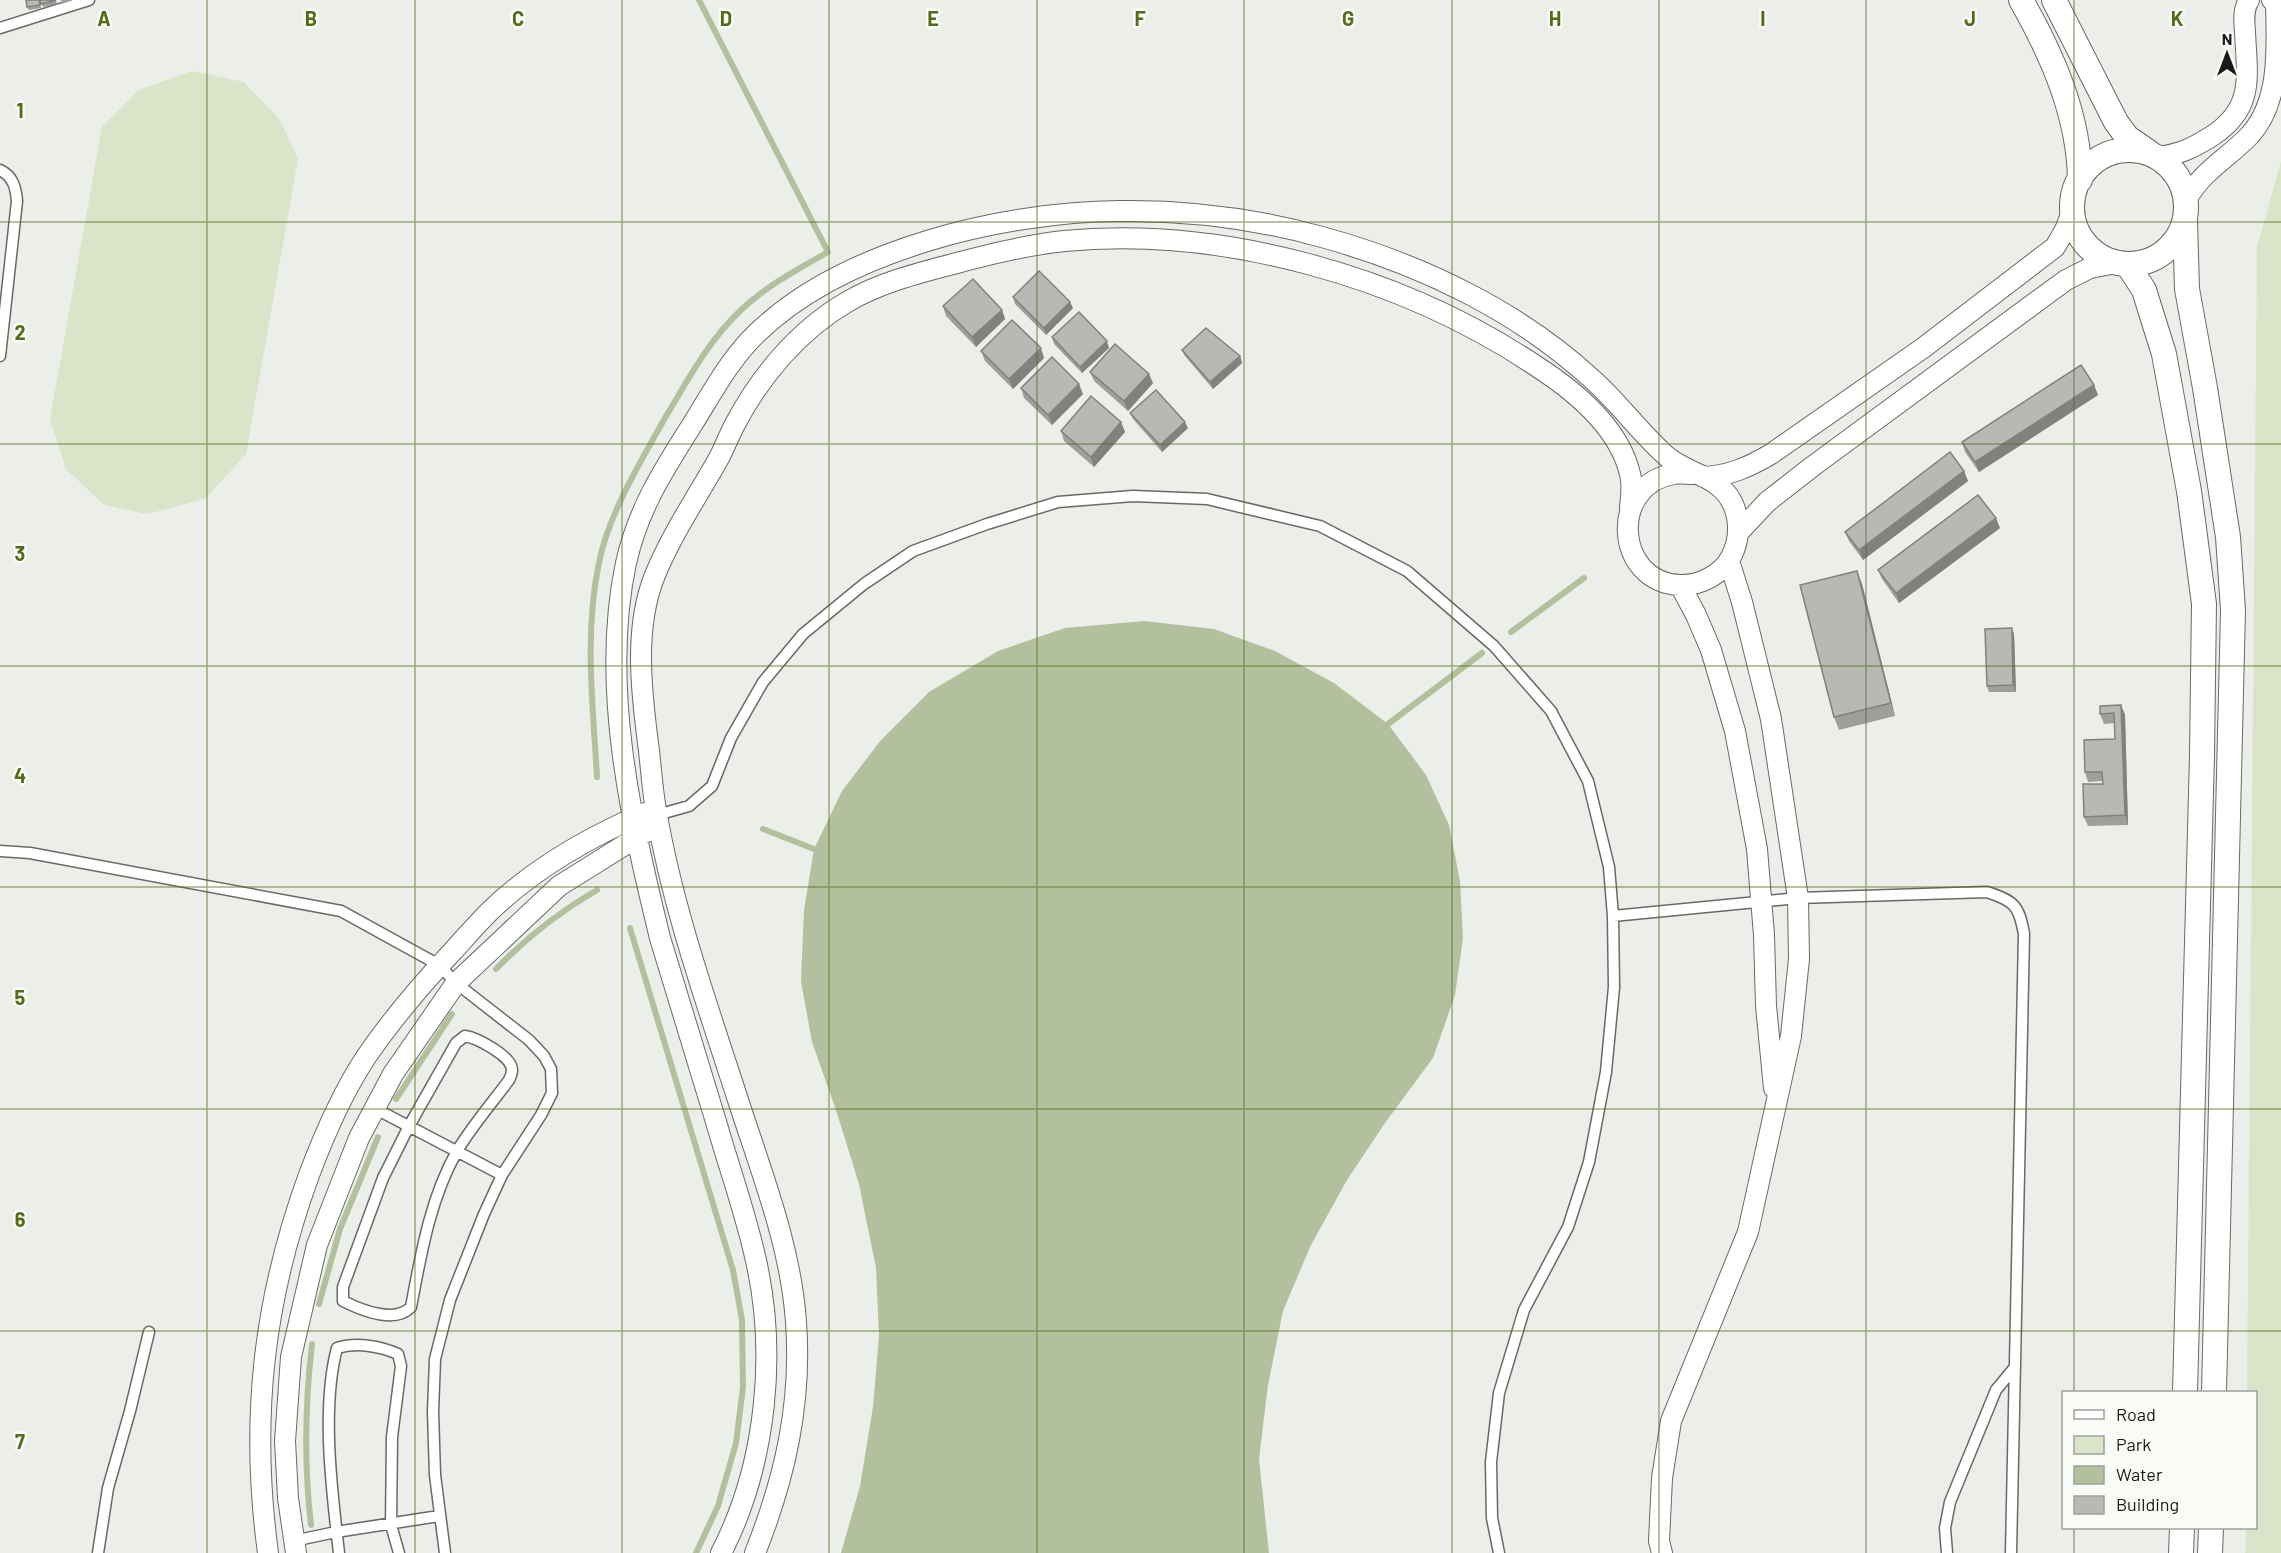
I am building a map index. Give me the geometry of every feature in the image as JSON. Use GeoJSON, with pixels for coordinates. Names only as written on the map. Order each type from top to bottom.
{"type":"FeatureCollection","features":[{"type":"Feature","properties":{"kind":"street"},"geometry":{"type":"LineString","coordinates":[[2021,0],[2067,97],[2078,141],[2080,180]]}},
{"type":"Feature","properties":{"kind":"street"},"geometry":{"type":"LineString","coordinates":[[2054,0],[2116,122],[2127,137],[2168,165],[2180,181],[2185,210],[2187,289],[2228,537],[2233,610],[2214,1391]]}},
{"type":"Feature","properties":{"kind":"street"},"geometry":{"type":"LineString","coordinates":[[1630,508],[1641,491],[1656,479],[1675,473],[1717,477],[1746,469],[1772,454],[1923,348],[2055,247],[2072,212],[2074,192],[2080,180],[2087,168],[2103,156],[2122,150],[2141,151],[2154,156],[2185,152],[2219,131],[2232,120],[2244,100],[2247,72],[2244,23],[2246,5],[2249,0]]}},
{"type":"Feature","properties":{"kind":"street"},"geometry":{"type":"LineString","coordinates":[[1739,532],[1755,513],[1813,466],[2066,280],[2090,268],[2147,261],[2164,252],[2177,238],[2194,185],[2252,134],[2265,112],[2275,84],[2276,3],[2272,0]]}},
{"type":"Feature","properties":{"kind":"street"},"geometry":{"type":"LineString","coordinates":[[721,1553],[738,1513],[756,1450],[763,1396],[765,1324],[754,1253],[660,938],[635,827],[621,731],[617,640],[626,566],[635,528],[651,491],[713,388],[737,355],[760,330],[831,280],[897,252],[958,232],[1014,221],[1117,211],[1161,212],[1278,225],[1343,243],[1393,260],[1454,286],[1549,343],[1589,375],[1677,465],[1714,482],[1728,495],[1737,513],[1739,532],[1735,551],[1717,573],[1700,582],[1680,585],[1661,580],[1648,573],[1635,559],[1628,540],[1627,521],[1632,479],[1617,444],[1603,424],[1570,388],[1476,328],[1385,287],[1260,252],[1186,242],[1141,240],[1065,241],[1003,250],[881,286],[849,301],[796,341],[761,381],[679,524],[653,579],[645,607],[642,641],[643,685],[657,816],[684,932],[770,1201],[792,1282],[797,1356],[792,1433],[782,1477],[755,1553]]}},
{"type":"Feature","properties":{"kind":"street"},"geometry":{"type":"LineString","coordinates":[[2072,212],[2077,231],[2088,247],[2122,263],[2144,290],[2164,354],[2189,491],[2204,604],[2185,1391]]}},
{"type":"Feature","properties":{"kind":"street"},"geometry":{"type":"LineString","coordinates":[[1662,1553],[1659,1541],[1662,1478],[1671,1421],[1748,1232],[1791,1036],[1799,959],[1798,898],[1770,719],[1742,602],[1729,561]]}},
{"type":"Feature","properties":{"kind":"street"},"geometry":{"type":"LineString","coordinates":[[1680,585],[1711,650],[1735,731],[1757,849],[1766,1006],[1775,1102]]}},
{"type":"Feature","properties":{"kind":"street"},"geometry":{"type":"LineString","coordinates":[[268,1553],[261,1501],[262,1372],[272,1299],[295,1213],[324,1136],[365,1059],[411,997],[491,911],[545,866],[585,842],[635,827],[657,816]]}},
{"type":"Feature","properties":{"kind":"street"},"geometry":{"type":"LineString","coordinates":[[294,1547],[288,1498],[285,1441],[291,1357],[317,1245],[358,1138],[422,1030],[456,983],[559,886],[635,827]]}},
{"type":"Feature","properties":{"kind":"street"},"geometry":{"type":"LineString","coordinates":[[2181,1553],[2182,1529]]}},
{"type":"Feature","properties":{"kind":"street"},"geometry":{"type":"LineString","coordinates":[[2210,1553],[2211,1529]]}},
{"type":"Feature","properties":{"kind":"lane"},"geometry":{"type":"LineString","coordinates":[[0,27],[90,0]]}},
{"type":"Feature","properties":{"kind":"lane"},"geometry":{"type":"LineString","coordinates":[[0,170],[4,171],[15,184],[17,201],[0,356]]}},
{"type":"Feature","properties":{"kind":"lane"},"geometry":{"type":"LineString","coordinates":[[657,816],[689,806],[712,786],[731,738],[763,681],[803,634],[864,584],[914,551],[987,524],[1058,502],[1133,496],[1207,499],[1320,526],[1407,571],[1494,646],[1551,711],[1588,781],[1609,867],[1613,916],[1614,987],[1606,1072],[1589,1162],[1568,1227],[1524,1310],[1499,1393],[1491,1462],[1492,1518],[1499,1553]]}},
{"type":"Feature","properties":{"kind":"lane"},"geometry":{"type":"LineString","coordinates":[[0,851],[30,853],[341,911],[439,965],[456,983],[529,1040],[544,1056],[552,1069],[552,1093],[547,1105],[502,1175],[466,1256],[450,1300],[435,1359],[433,1412],[439,1516],[445,1553]]}},
{"type":"Feature","properties":{"kind":"lane"},"geometry":{"type":"LineString","coordinates":[[1613,916],[1798,898],[1987,892],[2006,898],[2019,911],[2024,934],[2011,1553]]}},
{"type":"Feature","properties":{"kind":"lane"},"geometry":{"type":"LineString","coordinates":[[465,1036],[477,1038],[510,1062],[512,1071],[509,1080],[457,1152],[435,1201],[421,1251],[411,1307],[406,1313],[394,1316],[356,1308],[343,1301],[343,1287],[383,1178],[409,1126],[456,1043],[465,1036]]}},
{"type":"Feature","properties":{"kind":"lane"},"geometry":{"type":"LineString","coordinates":[[374,1108],[502,1175]]}},
{"type":"Feature","properties":{"kind":"lane"},"geometry":{"type":"LineString","coordinates":[[98,1553],[108,1488],[130,1411],[148,1332]]}},
{"type":"Feature","properties":{"kind":"lane"},"geometry":{"type":"LineString","coordinates":[[339,1553],[330,1450],[330,1390],[337,1348],[350,1344],[387,1349],[398,1354],[401,1366],[392,1437],[390,1525],[399,1553]]}},
{"type":"Feature","properties":{"kind":"lane"},"geometry":{"type":"LineString","coordinates":[[1947,1553],[1945,1528],[1950,1502],[1996,1390],[2015,1367]]}},
{"type":"Feature","properties":{"kind":"lane"},"geometry":{"type":"LineString","coordinates":[[294,1547],[336,1532],[439,1516]]}},
{"type":"Feature","properties":{"kind":"green space"},"geometry":{"type":"Polygon","coordinates":[[[192,71],[244,82],[280,120],[298,159],[246,454],[205,499],[147,514],[104,505],[66,469],[50,419],[102,127],[139,90],[192,71]]]}},
{"type":"Feature","properties":{"kind":"green space"},"geometry":{"type":"Polygon","coordinates":[[[2281,161],[2281,1553],[2245,1553],[2246,1529],[2257,1529],[2257,1391],[2247,1391],[2257,247],[2281,161]]]}},
{"type":"Feature","properties":{"kind":"water"},"geometry":{"type":"Polygon","coordinates":[[[1144,621],[1214,629],[1275,651],[1334,683],[1388,724],[1426,775],[1449,825],[1460,881],[1463,938],[1455,995],[1433,1058],[1347,1180],[1311,1245],[1283,1311],[1268,1385],[1259,1459],[1269,1553],[841,1553],[860,1486],[873,1407],[879,1336],[876,1268],[859,1184],[812,1042],[801,981],[804,910],[814,849],[842,791],[881,740],[929,692],[998,651],[1065,628],[1144,621]]]}},
{"type":"Feature","properties":{"kind":"building"},"geometry":{"type":"Polygon","coordinates":[[[26,0],[39,0],[40,5],[27,7],[26,0]]]}},
{"type":"Feature","properties":{"kind":"building"},"geometry":{"type":"Polygon","coordinates":[[[40,0],[56,0],[41,4],[40,0]]]}},
{"type":"Feature","properties":{"kind":"building"},"geometry":{"type":"Polygon","coordinates":[[[1039,271],[1070,302],[1044,328],[1013,297],[1039,271]]]}},
{"type":"Feature","properties":{"kind":"building"},"geometry":{"type":"Polygon","coordinates":[[[973,279],[1002,310],[972,337],[943,306],[973,279]]]}},
{"type":"Feature","properties":{"kind":"building"},"geometry":{"type":"Polygon","coordinates":[[[1079,312],[1107,341],[1080,367],[1052,337],[1079,312]]]}},
{"type":"Feature","properties":{"kind":"building"},"geometry":{"type":"Polygon","coordinates":[[[1012,320],[1041,348],[1009,379],[981,351],[1012,320]]]}},
{"type":"Feature","properties":{"kind":"building"},"geometry":{"type":"Polygon","coordinates":[[[1206,328],[1240,356],[1210,382],[1182,350],[1206,328]]]}},
{"type":"Feature","properties":{"kind":"building"},"geometry":{"type":"Polygon","coordinates":[[[1115,344],[1149,374],[1124,401],[1090,372],[1115,344]]]}},
{"type":"Feature","properties":{"kind":"building"},"geometry":{"type":"Polygon","coordinates":[[[1052,357],[1079,384],[1048,415],[1021,388],[1052,357]]]}},
{"type":"Feature","properties":{"kind":"building"},"geometry":{"type":"Polygon","coordinates":[[[2081,365],[2094,385],[1975,462],[1962,442],[2081,365]]]}},
{"type":"Feature","properties":{"kind":"building"},"geometry":{"type":"Polygon","coordinates":[[[1156,390],[1185,422],[1160,445],[1130,413],[1156,390]]]}},
{"type":"Feature","properties":{"kind":"building"},"geometry":{"type":"Polygon","coordinates":[[[1091,396],[1121,422],[1091,457],[1061,431],[1091,396]]]}},
{"type":"Feature","properties":{"kind":"building"},"geometry":{"type":"Polygon","coordinates":[[[1950,452],[1964,471],[1859,550],[1845,532],[1950,452]]]}},
{"type":"Feature","properties":{"kind":"building"},"geometry":{"type":"Polygon","coordinates":[[[1978,495],[1996,518],[1896,593],[1878,570],[1978,495]]]}},
{"type":"Feature","properties":{"kind":"building"},"geometry":{"type":"Polygon","coordinates":[[[1857,571],[1891,703],[1834,717],[1800,585],[1857,571]]]}},
{"type":"Feature","properties":{"kind":"building"},"geometry":{"type":"Polygon","coordinates":[[[2012,628],[2013,685],[1987,686],[1985,629],[2012,628]]]}},
{"type":"Feature","properties":{"kind":"building"},"geometry":{"type":"Polygon","coordinates":[[[2121,705],[2125,815],[2084,817],[2083,784],[2103,784],[2102,772],[2085,772],[2084,740],[2115,739],[2114,713],[2100,714],[2100,706],[2121,705]]]}},
{"type":"Feature","properties":{"kind":"waterway"},"geometry":{"type":"LineString","coordinates":[[597,777],[591,670],[594,589],[603,545],[618,507],[665,418],[699,361],[718,335],[741,310],[761,293],[828,252],[699,0]]}},
{"type":"Feature","properties":{"kind":"waterway"},"geometry":{"type":"LineString","coordinates":[[1511,632],[1584,578]]}},
{"type":"Feature","properties":{"kind":"waterway"},"geometry":{"type":"LineString","coordinates":[[1388,724],[1482,653]]}},
{"type":"Feature","properties":{"kind":"waterway"},"geometry":{"type":"LineString","coordinates":[[763,829],[814,849]]}},
{"type":"Feature","properties":{"kind":"waterway"},"geometry":{"type":"LineString","coordinates":[[496,969],[544,926],[597,890]]}},
{"type":"Feature","properties":{"kind":"waterway"},"geometry":{"type":"LineString","coordinates":[[630,928],[733,1270],[742,1320],[743,1387],[736,1443],[718,1506],[696,1553]]}},
{"type":"Feature","properties":{"kind":"waterway"},"geometry":{"type":"LineString","coordinates":[[396,1099],[452,1014]]}},
{"type":"Feature","properties":{"kind":"waterway"},"geometry":{"type":"LineString","coordinates":[[319,1304],[340,1229],[378,1137]]}},
{"type":"Feature","properties":{"kind":"waterway"},"geometry":{"type":"LineString","coordinates":[[311,1525],[306,1434],[312,1344]]}}]}
